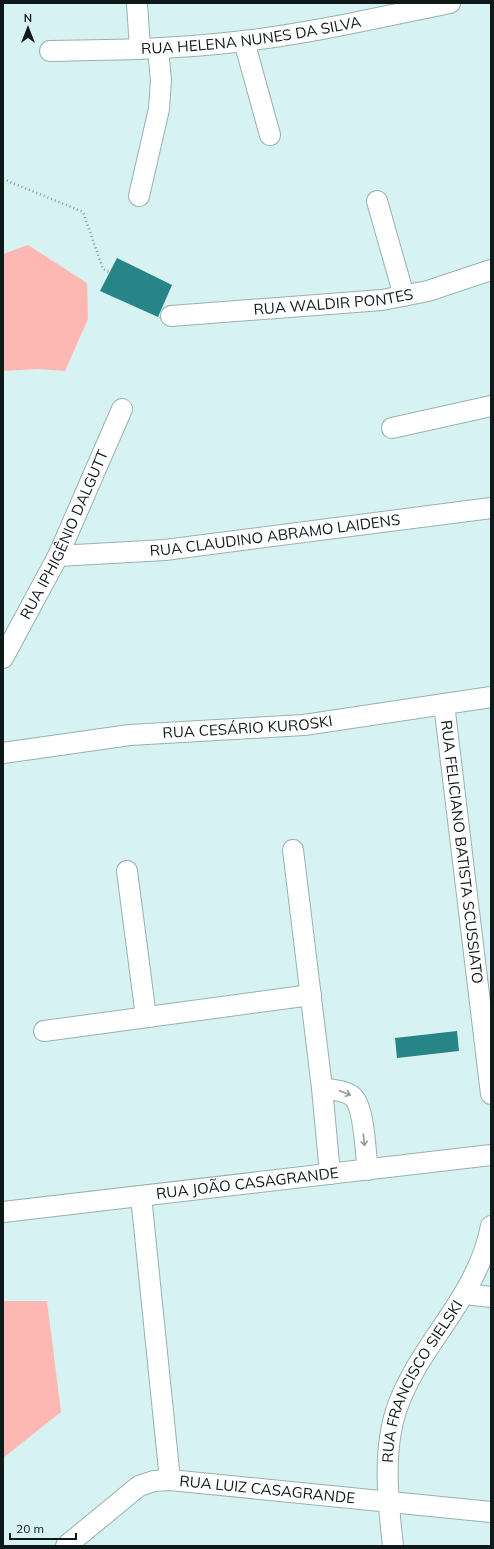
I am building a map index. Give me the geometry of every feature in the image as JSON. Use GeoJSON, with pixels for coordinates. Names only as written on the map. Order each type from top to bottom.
{"type":"FeatureCollection","features":[{"type":"Feature","properties":{"kind":"street"},"geometry":{"type":"LineString","coordinates":[[137,3],[149,49],[161,80],[159,109],[139,196]]}},
{"type":"Feature","properties":{"kind":"street","name":"RUA HELENA NUNES DA SILVA"},"geometry":{"type":"LineString","coordinates":[[50,51],[149,49],[244,41],[290,35],[450,3]]}},
{"type":"Feature","properties":{"kind":"street"},"geometry":{"type":"LineString","coordinates":[[244,41],[270,135]]}},
{"type":"Feature","properties":{"kind":"street"},"geometry":{"type":"LineString","coordinates":[[377,200],[404,296]]}},
{"type":"Feature","properties":{"kind":"street","name":"RUA WALDIR PONTES"},"geometry":{"type":"LineString","coordinates":[[171,316],[362,302],[404,296],[453,284],[491,270]]}},
{"type":"Feature","properties":{"kind":"street"},"geometry":{"type":"LineString","coordinates":[[392,428],[491,406]]}},
{"type":"Feature","properties":{"kind":"street","name":"RUA IPHIGÊNIO DALGUTT"},"geometry":{"type":"LineString","coordinates":[[3,658],[58,556],[122,409]]}},
{"type":"Feature","properties":{"kind":"street","name":"RUA CLAUDINO ABRAMO LAIDENS"},"geometry":{"type":"LineString","coordinates":[[58,556],[165,550],[491,508]]}},
{"type":"Feature","properties":{"kind":"street","name":"RUA CESÁRIO KUROSKI"},"geometry":{"type":"LineString","coordinates":[[3,753],[130,735],[304,725],[491,697]]}},
{"type":"Feature","properties":{"kind":"street","name":"RUA FELICIANO BATISTA SCUSSIATO"},"geometry":{"type":"LineString","coordinates":[[444,704],[491,1094]]}},
{"type":"Feature","properties":{"kind":"street"},"geometry":{"type":"LineString","coordinates":[[294,850],[322,1088],[330,1174]]}},
{"type":"Feature","properties":{"kind":"street"},"geometry":{"type":"LineString","coordinates":[[127,871],[146,1017]]}},
{"type":"Feature","properties":{"kind":"street"},"geometry":{"type":"LineString","coordinates":[[44,1031],[311,995]]}},
{"type":"Feature","properties":{"kind":"street"},"geometry":{"type":"LineString","coordinates":[[322,1088],[345,1093],[356,1100],[360,1110],[368,1170]]}},
{"type":"Feature","properties":{"kind":"street","name":"RUA JOÃO CASAGRANDE"},"geometry":{"type":"LineString","coordinates":[[3,1212],[491,1155]]}},
{"type":"Feature","properties":{"kind":"street"},"geometry":{"type":"LineString","coordinates":[[141,1196],[170,1480]]}},
{"type":"Feature","properties":{"kind":"street","name":"RUA FRANCISCO SIELSKI"},"geometry":{"type":"LineString","coordinates":[[394,1546],[388,1502],[388,1461],[392,1428],[398,1406],[411,1377],[426,1351],[465,1294],[476,1275],[491,1226]]}},
{"type":"Feature","properties":{"kind":"street"},"geometry":{"type":"LineString","coordinates":[[465,1294],[491,1297]]}},
{"type":"Feature","properties":{"kind":"street","name":"RUA LUIZ CASAGRANDE"},"geometry":{"type":"LineString","coordinates":[[66,1546],[139,1486],[154,1481],[170,1480],[491,1512]]}},
{"type":"Feature","properties":{"kind":"path"},"geometry":{"type":"LineString","coordinates":[[3,179],[83,212],[103,268],[109,272]]}},
{"type":"Feature","properties":{"kind":"shaded area"},"geometry":{"type":"Polygon","coordinates":[[[28,245],[87,283],[88,319],[65,371],[38,369],[3,371],[3,254],[28,245]]]}},
{"type":"Feature","properties":{"kind":"shaded area"},"geometry":{"type":"Polygon","coordinates":[[[3,1301],[47,1301],[61,1412],[3,1458],[3,1301]]]}},
{"type":"Feature","properties":{"kind":"building"},"geometry":{"type":"Polygon","coordinates":[[[117,258],[172,285],[158,317],[100,291],[117,258]]]}},
{"type":"Feature","properties":{"kind":"building"},"geometry":{"type":"Polygon","coordinates":[[[457,1031],[459,1051],[397,1058],[395,1038],[457,1031]]]}}]}
